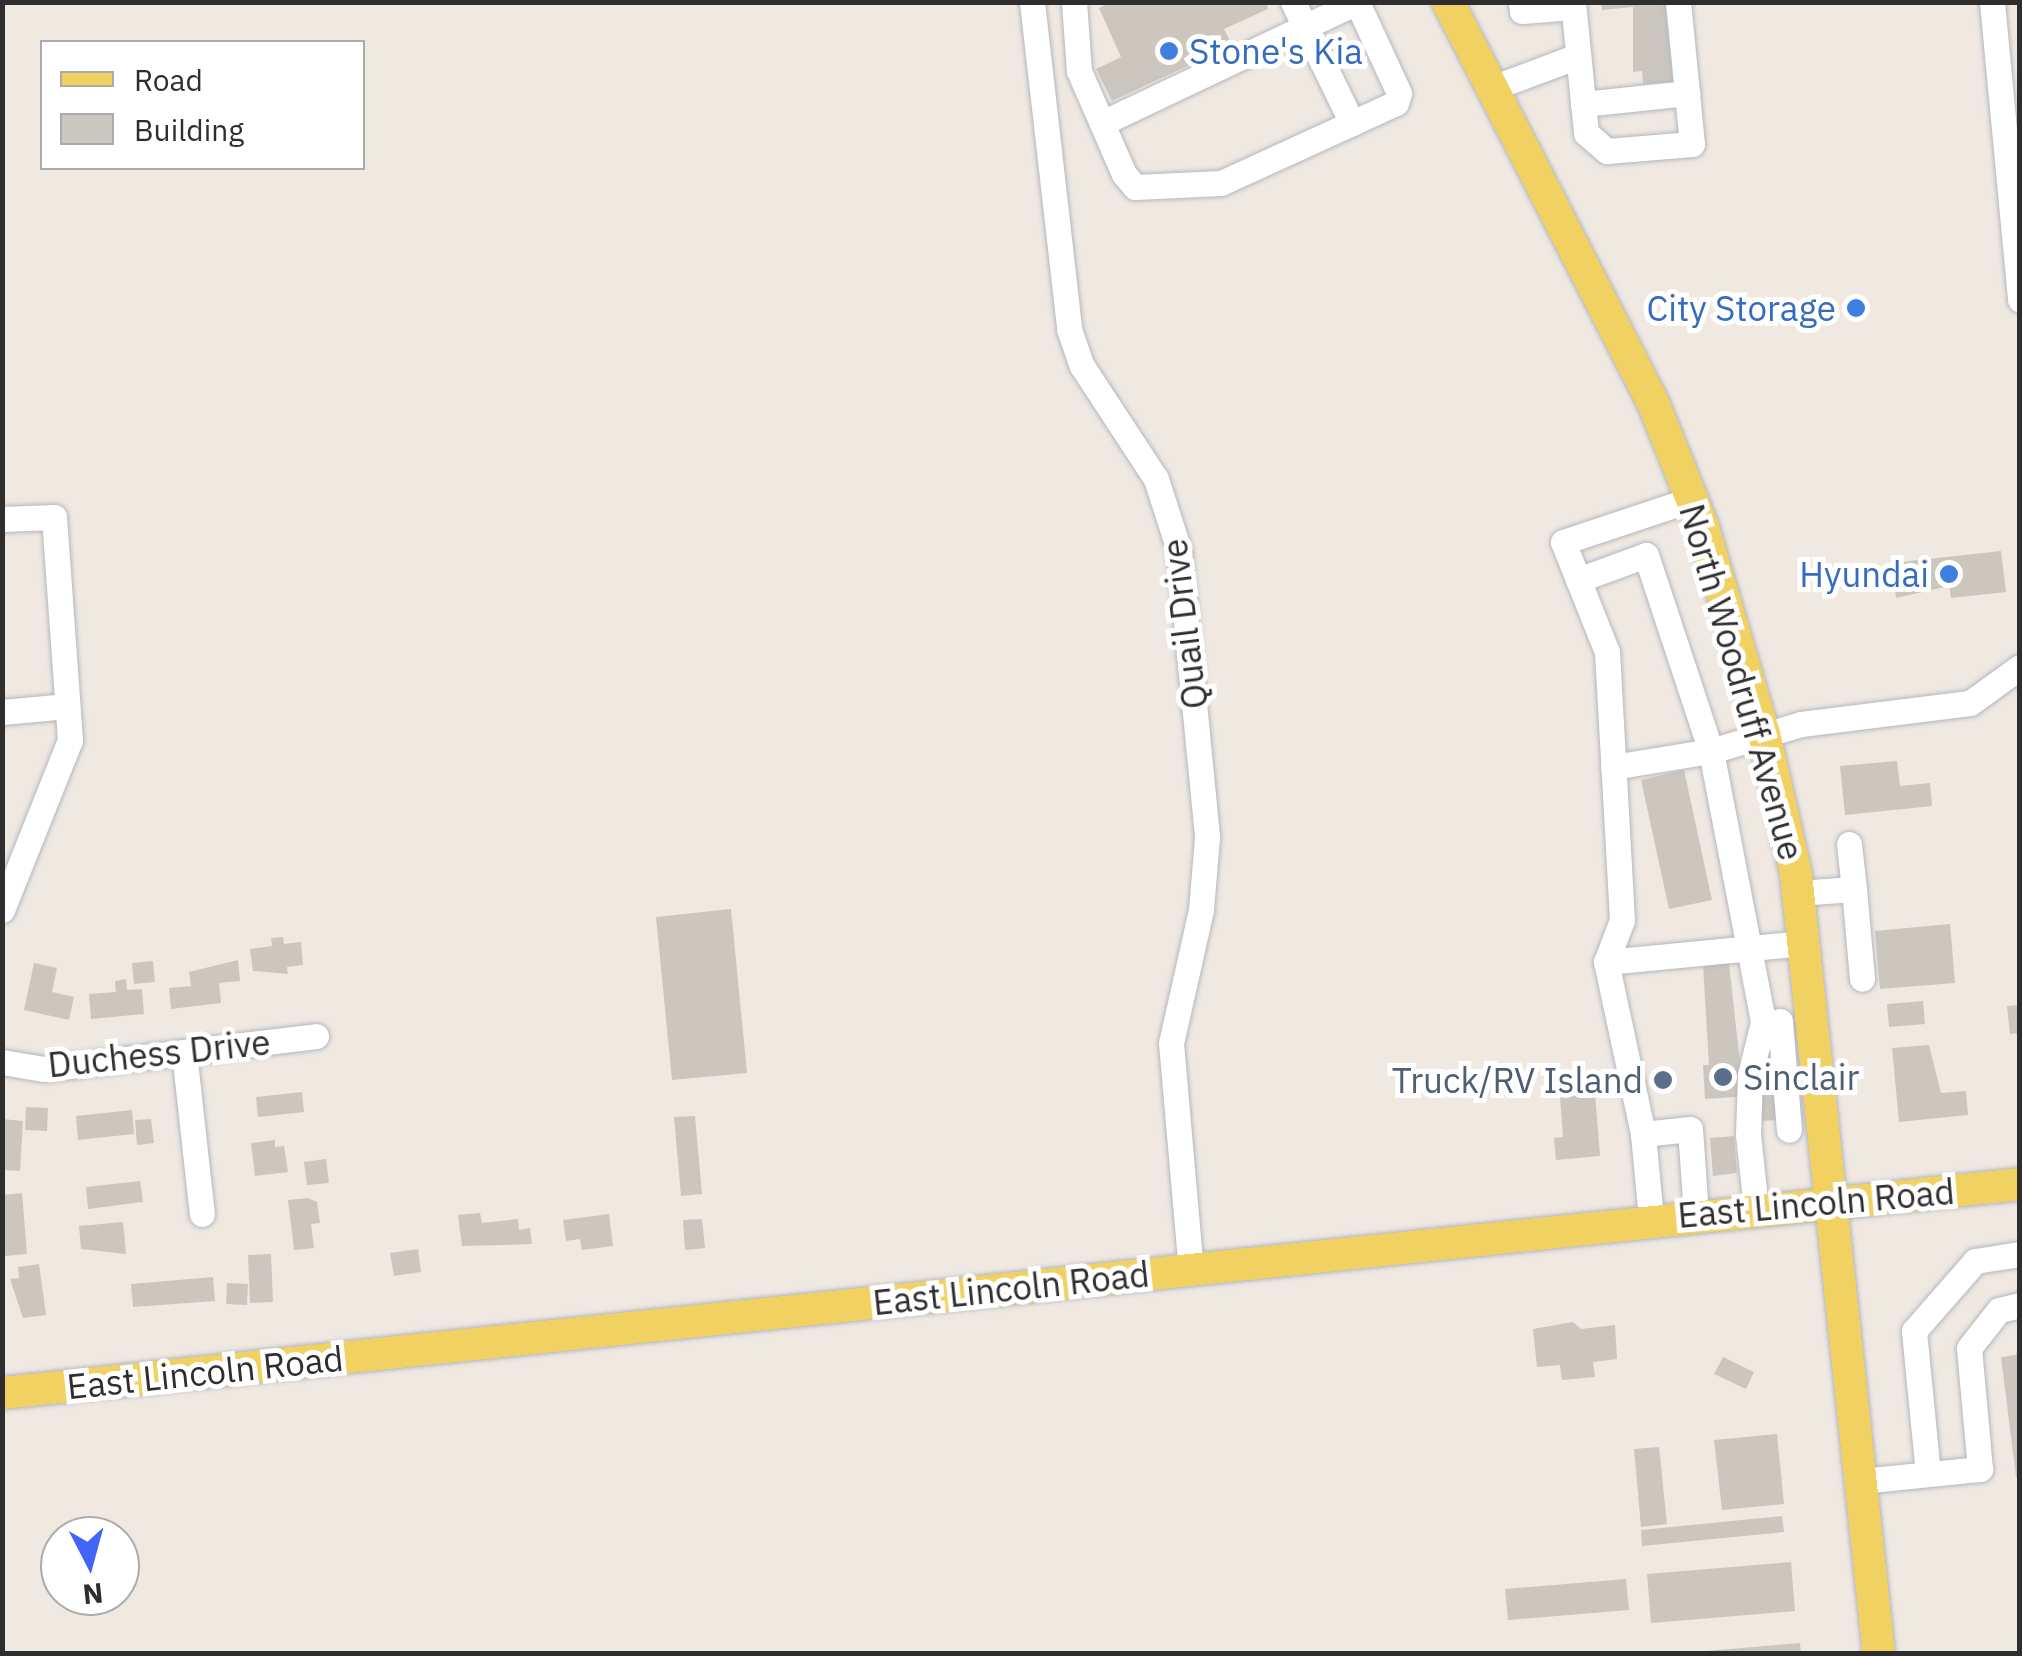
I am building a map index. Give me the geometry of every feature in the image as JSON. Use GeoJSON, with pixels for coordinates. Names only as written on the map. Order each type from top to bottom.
{"type":"FeatureCollection","features":[{"type":"Feature","properties":{"kind":"main road","name":"North Woodruff Avenue"},"geometry":{"type":"LineString","coordinates":[[1448,2],[1587,266],[1692,499],[1764,734],[1798,894],[1804,943],[1785,1020],[1825,1126],[1879,1654]]}},
{"type":"Feature","properties":{"kind":"main road","name":"East Lincoln Road"},"geometry":{"type":"LineString","coordinates":[[2,1393],[1696,1214],[2020,1184]]}},
{"type":"Feature","properties":{"kind":"street","name":"Quail Drive"},"geometry":{"type":"LineString","coordinates":[[1032,2],[1069,330],[1082,366],[1156,480],[1179,550],[1194,866],[1171,1043],[1191,1270]]}},
{"type":"Feature","properties":{"kind":"street"},"geometry":{"type":"LineString","coordinates":[[1074,2],[1079,71],[1124,174],[1135,187],[1221,183],[1396,103],[1399,93],[1357,2],[1102,123]]}},
{"type":"Feature","properties":{"kind":"street"},"geometry":{"type":"LineString","coordinates":[[1293,2],[1352,123]]}},
{"type":"Feature","properties":{"kind":"street"},"geometry":{"type":"LineString","coordinates":[[1521,2],[1522,11],[1573,5],[1586,133],[1607,151],[1692,144],[1678,2]]}},
{"type":"Feature","properties":{"kind":"street"},"geometry":{"type":"LineString","coordinates":[[1992,2],[2011,114],[2020,300]]}},
{"type":"Feature","properties":{"kind":"street"},"geometry":{"type":"LineString","coordinates":[[1494,87],[1578,56]]}},
{"type":"Feature","properties":{"kind":"street"},"geometry":{"type":"LineString","coordinates":[[1584,104],[1687,93]]}},
{"type":"Feature","properties":{"kind":"street"},"geometry":{"type":"LineString","coordinates":[[1651,1219],[1643,1134],[1606,962],[1622,920],[1606,652],[1564,542],[1692,499]]}},
{"type":"Feature","properties":{"kind":"street"},"geometry":{"type":"LineString","coordinates":[[2,518],[54,517],[70,740],[2,910]]}},
{"type":"Feature","properties":{"kind":"street"},"geometry":{"type":"LineString","coordinates":[[1578,580],[1646,554],[1711,751],[1753,947],[1785,1020],[1789,1130]]}},
{"type":"Feature","properties":{"kind":"street"},"geometry":{"type":"LineString","coordinates":[[1613,768],[1711,751],[1764,734],[1970,704],[2020,667]]}},
{"type":"Feature","properties":{"kind":"street"},"geometry":{"type":"LineString","coordinates":[[2,712],[68,706]]}},
{"type":"Feature","properties":{"kind":"street"},"geometry":{"type":"LineString","coordinates":[[1849,844],[1862,979]]}},
{"type":"Feature","properties":{"kind":"street"},"geometry":{"type":"LineString","coordinates":[[1798,894],[1854,889]]}},
{"type":"Feature","properties":{"kind":"street"},"geometry":{"type":"LineString","coordinates":[[1606,962],[1804,943]]}},
{"type":"Feature","properties":{"kind":"street"},"geometry":{"type":"LineString","coordinates":[[1756,1208],[1748,1134],[1750,1076],[1785,1020]]}},
{"type":"Feature","properties":{"kind":"street","name":"Duchess Drive"},"geometry":{"type":"LineString","coordinates":[[2,1062],[44,1069],[316,1036]]}},
{"type":"Feature","properties":{"kind":"street"},"geometry":{"type":"LineString","coordinates":[[184,1052],[202,1214]]}},
{"type":"Feature","properties":{"kind":"street"},"geometry":{"type":"LineString","coordinates":[[1748,1134],[1825,1126]]}},
{"type":"Feature","properties":{"kind":"street"},"geometry":{"type":"LineString","coordinates":[[1643,1134],[1690,1130],[1696,1214]]}},
{"type":"Feature","properties":{"kind":"street"},"geometry":{"type":"LineString","coordinates":[[1928,1474],[1914,1331],[1975,1261],[2020,1254]]}},
{"type":"Feature","properties":{"kind":"street"},"geometry":{"type":"LineString","coordinates":[[1861,1481],[1980,1469],[1969,1348],[1999,1310],[2020,1306]]}},
{"type":"Feature","properties":{"kind":"building","name":"Stone's Kia"},"geometry":{"type":"Polygon","coordinates":[[[1111,2],[1266,2],[1268,9],[1224,29],[1232,45],[1112,101],[1096,69],[1121,57],[1099,8],[1111,2]]]}},
{"type":"Feature","properties":{"kind":"building"},"geometry":{"type":"Polygon","coordinates":[[[1601,2],[1665,2],[1673,82],[1643,84],[1642,71],[1633,72],[1633,7],[1602,10],[1601,2]]]}},
{"type":"Feature","properties":{"kind":"building","name":"Hyundai"},"geometry":{"type":"Polygon","coordinates":[[[2001,551],[2006,592],[1951,598],[1949,586],[1896,598],[1892,563],[2001,551]]]}},
{"type":"Feature","properties":{"kind":"building"},"geometry":{"type":"Polygon","coordinates":[[[1897,761],[1900,786],[1930,783],[1932,806],[1845,815],[1840,766],[1897,761]]]}},
{"type":"Feature","properties":{"kind":"building"},"geometry":{"type":"Polygon","coordinates":[[[1684,770],[1712,900],[1669,909],[1641,780],[1684,770]]]}},
{"type":"Feature","properties":{"kind":"building"},"geometry":{"type":"Polygon","coordinates":[[[731,909],[747,1073],[672,1080],[656,917],[731,909]]]}},
{"type":"Feature","properties":{"kind":"building"},"geometry":{"type":"Polygon","coordinates":[[[1950,924],[1955,983],[1880,989],[1875,931],[1950,924]]]}},
{"type":"Feature","properties":{"kind":"building"},"geometry":{"type":"Polygon","coordinates":[[[283,937],[284,944],[301,942],[303,965],[287,967],[288,974],[253,971],[250,949],[272,946],[271,938],[283,937]]]}},
{"type":"Feature","properties":{"kind":"building"},"geometry":{"type":"Polygon","coordinates":[[[238,960],[240,981],[219,983],[221,1003],[171,1009],[169,988],[191,986],[189,972],[238,960]]]}},
{"type":"Feature","properties":{"kind":"building"},"geometry":{"type":"Polygon","coordinates":[[[153,961],[155,982],[134,984],[132,963],[153,961]]]}},
{"type":"Feature","properties":{"kind":"building"},"geometry":{"type":"Polygon","coordinates":[[[34,963],[57,968],[52,992],[74,997],[69,1020],[24,1010],[34,963]]]}},
{"type":"Feature","properties":{"kind":"building"},"geometry":{"type":"Polygon","coordinates":[[[1729,963],[1743,1090],[1736,1097],[1705,1099],[1703,1065],[1709,1065],[1703,965],[1729,963]]]}},
{"type":"Feature","properties":{"kind":"building"},"geometry":{"type":"Polygon","coordinates":[[[126,979],[127,990],[142,989],[144,1014],[91,1019],[89,994],[116,992],[115,981],[126,979]]]}},
{"type":"Feature","properties":{"kind":"building"},"geometry":{"type":"Polygon","coordinates":[[[1923,1001],[1925,1024],[1889,1027],[1887,1004],[1923,1001]]]}},
{"type":"Feature","properties":{"kind":"building"},"geometry":{"type":"Polygon","coordinates":[[[2020,1005],[2020,1033],[2010,1034],[2007,1006],[2020,1005]]]}},
{"type":"Feature","properties":{"kind":"building"},"geometry":{"type":"Polygon","coordinates":[[[1929,1045],[1941,1093],[1966,1091],[1968,1115],[1899,1122],[1892,1048],[1929,1045]]]}},
{"type":"Feature","properties":{"kind":"building"},"geometry":{"type":"Polygon","coordinates":[[[1776,1079],[1779,1120],[1758,1121],[1755,1080],[1776,1079]]]}},
{"type":"Feature","properties":{"kind":"building"},"geometry":{"type":"Polygon","coordinates":[[[1594,1080],[1600,1156],[1556,1160],[1554,1138],[1563,1137],[1559,1083],[1594,1080]]]}},
{"type":"Feature","properties":{"kind":"building"},"geometry":{"type":"Polygon","coordinates":[[[302,1092],[304,1112],[258,1117],[256,1097],[302,1092]]]}},
{"type":"Feature","properties":{"kind":"building"},"geometry":{"type":"Polygon","coordinates":[[[26,1107],[48,1108],[47,1131],[25,1130],[26,1107]]]}},
{"type":"Feature","properties":{"kind":"building"},"geometry":{"type":"Polygon","coordinates":[[[132,1110],[134,1134],[78,1140],[76,1116],[132,1110]]]}},
{"type":"Feature","properties":{"kind":"building"},"geometry":{"type":"Polygon","coordinates":[[[695,1116],[702,1194],[681,1196],[674,1117],[695,1116]]]}},
{"type":"Feature","properties":{"kind":"building"},"geometry":{"type":"Polygon","coordinates":[[[2,1119],[23,1121],[20,1171],[2,1170],[2,1119]]]}},
{"type":"Feature","properties":{"kind":"building"},"geometry":{"type":"Polygon","coordinates":[[[151,1119],[154,1143],[137,1145],[135,1120],[151,1119]]]}},
{"type":"Feature","properties":{"kind":"building"},"geometry":{"type":"Polygon","coordinates":[[[1734,1136],[1737,1173],[1713,1176],[1710,1138],[1734,1136]]]}},
{"type":"Feature","properties":{"kind":"building"},"geometry":{"type":"Polygon","coordinates":[[[275,1140],[275,1147],[284,1146],[288,1172],[255,1176],[251,1143],[275,1140]]]}},
{"type":"Feature","properties":{"kind":"building"},"geometry":{"type":"Polygon","coordinates":[[[326,1159],[329,1183],[307,1185],[304,1162],[326,1159]]]}},
{"type":"Feature","properties":{"kind":"building"},"geometry":{"type":"Polygon","coordinates":[[[140,1181],[143,1202],[88,1209],[86,1187],[140,1181]]]}},
{"type":"Feature","properties":{"kind":"building"},"geometry":{"type":"Polygon","coordinates":[[[22,1193],[27,1254],[5,1256],[2,1195],[22,1193]]]}},
{"type":"Feature","properties":{"kind":"building"},"geometry":{"type":"Polygon","coordinates":[[[308,1198],[317,1202],[320,1223],[311,1224],[314,1248],[294,1250],[288,1200],[308,1198]]]}},
{"type":"Feature","properties":{"kind":"building"},"geometry":{"type":"Polygon","coordinates":[[[480,1213],[482,1223],[518,1219],[519,1230],[530,1228],[532,1244],[462,1246],[458,1215],[480,1213]]]}},
{"type":"Feature","properties":{"kind":"building"},"geometry":{"type":"Polygon","coordinates":[[[609,1214],[613,1246],[582,1250],[580,1239],[566,1241],[563,1220],[609,1214]]]}},
{"type":"Feature","properties":{"kind":"building"},"geometry":{"type":"Polygon","coordinates":[[[702,1219],[705,1248],[685,1250],[683,1220],[702,1219]]]}},
{"type":"Feature","properties":{"kind":"building"},"geometry":{"type":"Polygon","coordinates":[[[123,1222],[126,1254],[81,1249],[79,1226],[123,1222]]]}},
{"type":"Feature","properties":{"kind":"building"},"geometry":{"type":"Polygon","coordinates":[[[418,1249],[421,1272],[394,1276],[390,1253],[418,1249]]]}},
{"type":"Feature","properties":{"kind":"building"},"geometry":{"type":"Polygon","coordinates":[[[271,1254],[273,1302],[250,1303],[248,1255],[271,1254]]]}},
{"type":"Feature","properties":{"kind":"building"},"geometry":{"type":"Polygon","coordinates":[[[39,1264],[46,1315],[23,1318],[10,1279],[19,1278],[18,1267],[39,1264]]]}},
{"type":"Feature","properties":{"kind":"building"},"geometry":{"type":"Polygon","coordinates":[[[213,1277],[215,1301],[133,1307],[131,1284],[213,1277]]]}},
{"type":"Feature","properties":{"kind":"building"},"geometry":{"type":"Polygon","coordinates":[[[227,1283],[248,1284],[247,1305],[226,1304],[227,1283]]]}},
{"type":"Feature","properties":{"kind":"building"},"geometry":{"type":"Polygon","coordinates":[[[1573,1322],[1581,1329],[1615,1325],[1617,1359],[1593,1362],[1595,1377],[1562,1380],[1560,1365],[1537,1367],[1533,1329],[1573,1322]]]}},
{"type":"Feature","properties":{"kind":"building"},"geometry":{"type":"Polygon","coordinates":[[[2020,1340],[2020,1477],[2016,1477],[2001,1357],[2016,1355],[2020,1340]]]}},
{"type":"Feature","properties":{"kind":"building"},"geometry":{"type":"Polygon","coordinates":[[[1723,1357],[1754,1372],[1746,1389],[1714,1374],[1723,1357]]]}},
{"type":"Feature","properties":{"kind":"building"},"geometry":{"type":"Polygon","coordinates":[[[1777,1434],[1784,1504],[1722,1510],[1714,1440],[1777,1434]]]}},
{"type":"Feature","properties":{"kind":"building"},"geometry":{"type":"Polygon","coordinates":[[[1659,1447],[1667,1524],[1641,1527],[1634,1449],[1659,1447]]]}},
{"type":"Feature","properties":{"kind":"building"},"geometry":{"type":"Polygon","coordinates":[[[1782,1516],[1784,1532],[1642,1546],[1641,1530],[1782,1516]]]}},
{"type":"Feature","properties":{"kind":"building"},"geometry":{"type":"Polygon","coordinates":[[[1791,1562],[1795,1611],[1651,1623],[1647,1574],[1791,1562]]]}},
{"type":"Feature","properties":{"kind":"building"},"geometry":{"type":"Polygon","coordinates":[[[1626,1579],[1629,1610],[1508,1620],[1505,1589],[1626,1579]]]}},
{"type":"Feature","properties":{"kind":"building"},"geometry":{"type":"Polygon","coordinates":[[[1800,1643],[1801,1654],[1706,1654],[1706,1651],[1800,1643]]]}},
{"type":"Feature","properties":{"kind":"place","name":"Stone's Kia"},"geometry":{"type":"Point","coordinates":[1169,51]}},
{"type":"Feature","properties":{"kind":"place","name":"City Storage"},"geometry":{"type":"Point","coordinates":[1856,308]}},
{"type":"Feature","properties":{"kind":"place","name":"Hyundai"},"geometry":{"type":"Point","coordinates":[1949,574]}},
{"type":"Feature","properties":{"kind":"place","name":"Sinclair"},"geometry":{"type":"Point","coordinates":[1723,1077]}},
{"type":"Feature","properties":{"kind":"place","name":"Truck/RV Island"},"geometry":{"type":"Point","coordinates":[1663,1080]}}]}
